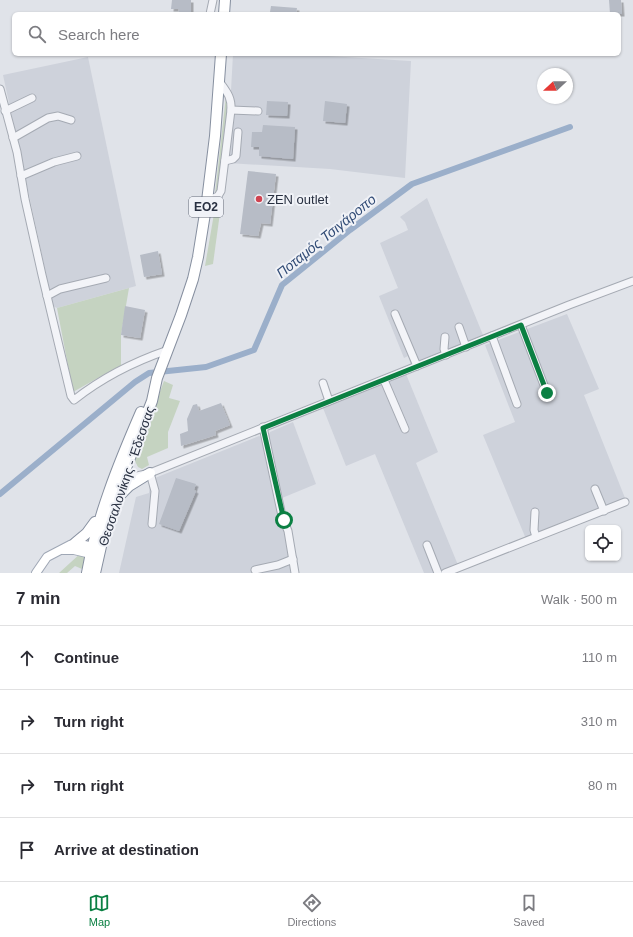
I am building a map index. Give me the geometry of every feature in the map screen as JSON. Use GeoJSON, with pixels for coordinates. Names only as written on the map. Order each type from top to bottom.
{"type":"FeatureCollection","features":[{"type":"Feature","properties":{"kind":"highway"},"geometry":{"type":"LineString","coordinates":[[224,12],[225,0]]}},
{"type":"Feature","properties":{"kind":"highway","name":"Θεσσαλονίκης - Έδεσσας"},"geometry":{"type":"LineString","coordinates":[[95,573],[95,551],[100,514],[121,469],[152,386],[157,378],[167,352],[193,279],[207,201],[215,136],[222,56]]}},
{"type":"Feature","properties":{"kind":"highway","name":"Θεσσαλονίκης - Έδεσσας"},"geometry":{"type":"LineString","coordinates":[[87,573],[115,500],[121,469]]}},
{"type":"Feature","properties":{"kind":"highway"},"geometry":{"type":"LineString","coordinates":[[115,500],[129,486],[150,473]]}},
{"type":"Feature","properties":{"kind":"highway"},"geometry":{"type":"LineString","coordinates":[[75,543],[87,533],[100,514]]}},
{"type":"Feature","properties":{"kind":"main road"},"geometry":{"type":"LineString","coordinates":[[36,573],[47,557],[75,543],[95,551]]}},
{"type":"Feature","properties":{"kind":"main road"},"geometry":{"type":"LineString","coordinates":[[60,550],[95,551]]}},
{"type":"Feature","properties":{"kind":"street"},"geometry":{"type":"LineString","coordinates":[[210,12],[213,0]]}},
{"type":"Feature","properties":{"kind":"street"},"geometry":{"type":"LineString","coordinates":[[207,201],[221,193],[231,110],[230,96],[219,82]]}},
{"type":"Feature","properties":{"kind":"street"},"geometry":{"type":"LineString","coordinates":[[0,89],[13,138],[25,200],[71,396],[74,400],[94,384],[117,371],[140,360],[167,352]]}},
{"type":"Feature","properties":{"kind":"street"},"geometry":{"type":"LineString","coordinates":[[5,110],[32,98]]}},
{"type":"Feature","properties":{"kind":"street"},"geometry":{"type":"LineString","coordinates":[[231,110],[258,111]]}},
{"type":"Feature","properties":{"kind":"street"},"geometry":{"type":"LineString","coordinates":[[13,138],[48,118],[58,116],[72,120]]}},
{"type":"Feature","properties":{"kind":"street"},"geometry":{"type":"LineString","coordinates":[[225,161],[233,159],[236,156],[238,132]]}},
{"type":"Feature","properties":{"kind":"street"},"geometry":{"type":"LineString","coordinates":[[21,176],[60,160],[77,156]]}},
{"type":"Feature","properties":{"kind":"street"},"geometry":{"type":"LineString","coordinates":[[47,296],[60,289],[106,278]]}},
{"type":"Feature","properties":{"kind":"street"},"geometry":{"type":"LineString","coordinates":[[121,469],[140,473],[150,473],[633,281]]}},
{"type":"Feature","properties":{"kind":"street"},"geometry":{"type":"LineString","coordinates":[[395,314],[417,366]]}},
{"type":"Feature","properties":{"kind":"street"},"geometry":{"type":"LineString","coordinates":[[521,325],[547,393]]}},
{"type":"Feature","properties":{"kind":"street"},"geometry":{"type":"LineString","coordinates":[[459,327],[466,347]]}},
{"type":"Feature","properties":{"kind":"street"},"geometry":{"type":"LineString","coordinates":[[492,336],[517,404]]}},
{"type":"Feature","properties":{"kind":"street"},"geometry":{"type":"LineString","coordinates":[[445,337],[444,349],[446,355]]}},
{"type":"Feature","properties":{"kind":"street"},"geometry":{"type":"LineString","coordinates":[[384,380],[405,429]]}},
{"type":"Feature","properties":{"kind":"street"},"geometry":{"type":"LineString","coordinates":[[323,383],[329,401]]}},
{"type":"Feature","properties":{"kind":"street"},"geometry":{"type":"LineString","coordinates":[[263,428],[282,516],[288,531],[295,573]]}},
{"type":"Feature","properties":{"kind":"street"},"geometry":{"type":"LineString","coordinates":[[150,473],[155,491],[152,524]]}},
{"type":"Feature","properties":{"kind":"street"},"geometry":{"type":"LineString","coordinates":[[595,489],[604,510]]}},
{"type":"Feature","properties":{"kind":"street"},"geometry":{"type":"LineString","coordinates":[[445,573],[625,502]]}},
{"type":"Feature","properties":{"kind":"street"},"geometry":{"type":"LineString","coordinates":[[535,512],[534,530],[536,537]]}},
{"type":"Feature","properties":{"kind":"street"},"geometry":{"type":"LineString","coordinates":[[427,545],[438,573]]}},
{"type":"Feature","properties":{"kind":"street"},"geometry":{"type":"LineString","coordinates":[[254,570],[278,565],[293,559]]}},
{"type":"Feature","properties":{"kind":"shaded area"},"geometry":{"type":"Polygon","coordinates":[[[233,56],[328,56],[411,61],[405,178],[330,169],[227,163],[233,56]]]}},
{"type":"Feature","properties":{"kind":"shaded area"},"geometry":{"type":"Polygon","coordinates":[[[88,57],[136,286],[57,308],[53,306],[3,75],[88,57]]]}},
{"type":"Feature","properties":{"kind":"shaded area"},"geometry":{"type":"Polygon","coordinates":[[[427,198],[483,335],[411,365],[408,356],[404,358],[379,296],[398,288],[380,243],[408,230],[405,222],[400,217],[427,198]]]}},
{"type":"Feature","properties":{"kind":"shaded area"},"geometry":{"type":"Polygon","coordinates":[[[567,314],[599,389],[584,395],[625,498],[526,539],[483,435],[515,422],[485,345],[567,314]]]}},
{"type":"Feature","properties":{"kind":"shaded area"},"geometry":{"type":"Polygon","coordinates":[[[406,374],[438,452],[416,463],[458,565],[437,573],[424,573],[375,454],[346,466],[323,408],[406,374]]]}},
{"type":"Feature","properties":{"kind":"shaded area"},"geometry":{"type":"Polygon","coordinates":[[[293,422],[316,484],[282,498],[268,436],[270,432],[293,422]]]}},
{"type":"Feature","properties":{"kind":"shaded area"},"geometry":{"type":"Polygon","coordinates":[[[259,436],[263,438],[285,527],[294,573],[119,573],[136,497],[149,493],[150,480],[259,436]]]}},
{"type":"Feature","properties":{"kind":"green space"},"geometry":{"type":"Polygon","coordinates":[[[226,96],[229,99],[219,190],[215,194],[226,96]]]}},
{"type":"Feature","properties":{"kind":"green space"},"geometry":{"type":"Polygon","coordinates":[[[222,198],[213,264],[205,266],[216,202],[222,198]]]}},
{"type":"Feature","properties":{"kind":"green space"},"geometry":{"type":"Polygon","coordinates":[[[129,288],[121,335],[121,365],[73,392],[57,308],[129,288]]]}},
{"type":"Feature","properties":{"kind":"green space"},"geometry":{"type":"Polygon","coordinates":[[[164,381],[173,385],[169,398],[180,401],[168,432],[168,448],[147,457],[149,465],[142,469],[138,467],[135,461],[136,455],[164,381]]]}},
{"type":"Feature","properties":{"kind":"green space"},"geometry":{"type":"Polygon","coordinates":[[[82,552],[86,558],[84,573],[82,573],[82,569],[75,566],[67,573],[59,573],[82,552]]]}},
{"type":"Feature","properties":{"kind":"building"},"geometry":{"type":"Polygon","coordinates":[[[172,0],[191,0],[191,12],[178,12],[179,9],[171,9],[172,0]]]}},
{"type":"Feature","properties":{"kind":"building"},"geometry":{"type":"Polygon","coordinates":[[[609,0],[621,0],[622,14],[621,12],[610,12],[609,0]]]}},
{"type":"Feature","properties":{"kind":"building"},"geometry":{"type":"Polygon","coordinates":[[[271,6],[297,8],[296,12],[270,12],[271,6]]]}},
{"type":"Feature","properties":{"kind":"building"},"geometry":{"type":"Polygon","coordinates":[[[267,101],[288,102],[287,116],[266,115],[267,101]]]}},
{"type":"Feature","properties":{"kind":"building"},"geometry":{"type":"Polygon","coordinates":[[[325,101],[347,104],[345,123],[323,121],[325,101]]]}},
{"type":"Feature","properties":{"kind":"building"},"geometry":{"type":"Polygon","coordinates":[[[263,125],[295,127],[293,159],[259,156],[259,147],[251,147],[252,132],[262,132],[263,125]]]}},
{"type":"Feature","properties":{"kind":"building","name":"ZEN outlet"},"geometry":{"type":"Polygon","coordinates":[[[248,171],[276,174],[270,224],[261,223],[258,236],[240,234],[248,171]]]}},
{"type":"Feature","properties":{"kind":"building"},"geometry":{"type":"Polygon","coordinates":[[[158,251],[162,274],[144,277],[140,255],[158,251]]]}},
{"type":"Feature","properties":{"kind":"building"},"geometry":{"type":"Polygon","coordinates":[[[125,306],[145,310],[140,338],[121,335],[125,306]]]}},
{"type":"Feature","properties":{"kind":"building"},"geometry":{"type":"Polygon","coordinates":[[[221,403],[230,425],[215,431],[216,435],[181,446],[180,434],[188,431],[187,419],[193,405],[197,404],[199,411],[221,403]]]}},
{"type":"Feature","properties":{"kind":"building"},"geometry":{"type":"Polygon","coordinates":[[[176,478],[196,484],[194,490],[196,491],[179,531],[159,524],[176,478]]]}},
{"type":"Feature","properties":{"kind":"waterway","name":"Ποταμός Τσιγάροπο"},"geometry":{"type":"LineString","coordinates":[[0,494],[135,382],[149,373],[206,367],[254,350],[282,285],[350,230],[412,184],[570,127]]}},
{"type":"Feature","properties":{"kind":"place","name":"ZEN outlet"},"geometry":{"type":"Point","coordinates":[259,199]}},
{"type":"Feature","properties":{"kind":"route"},"geometry":{"type":"LineString","coordinates":[[284,520],[263,428],[521,325],[547,393]]}}]}
